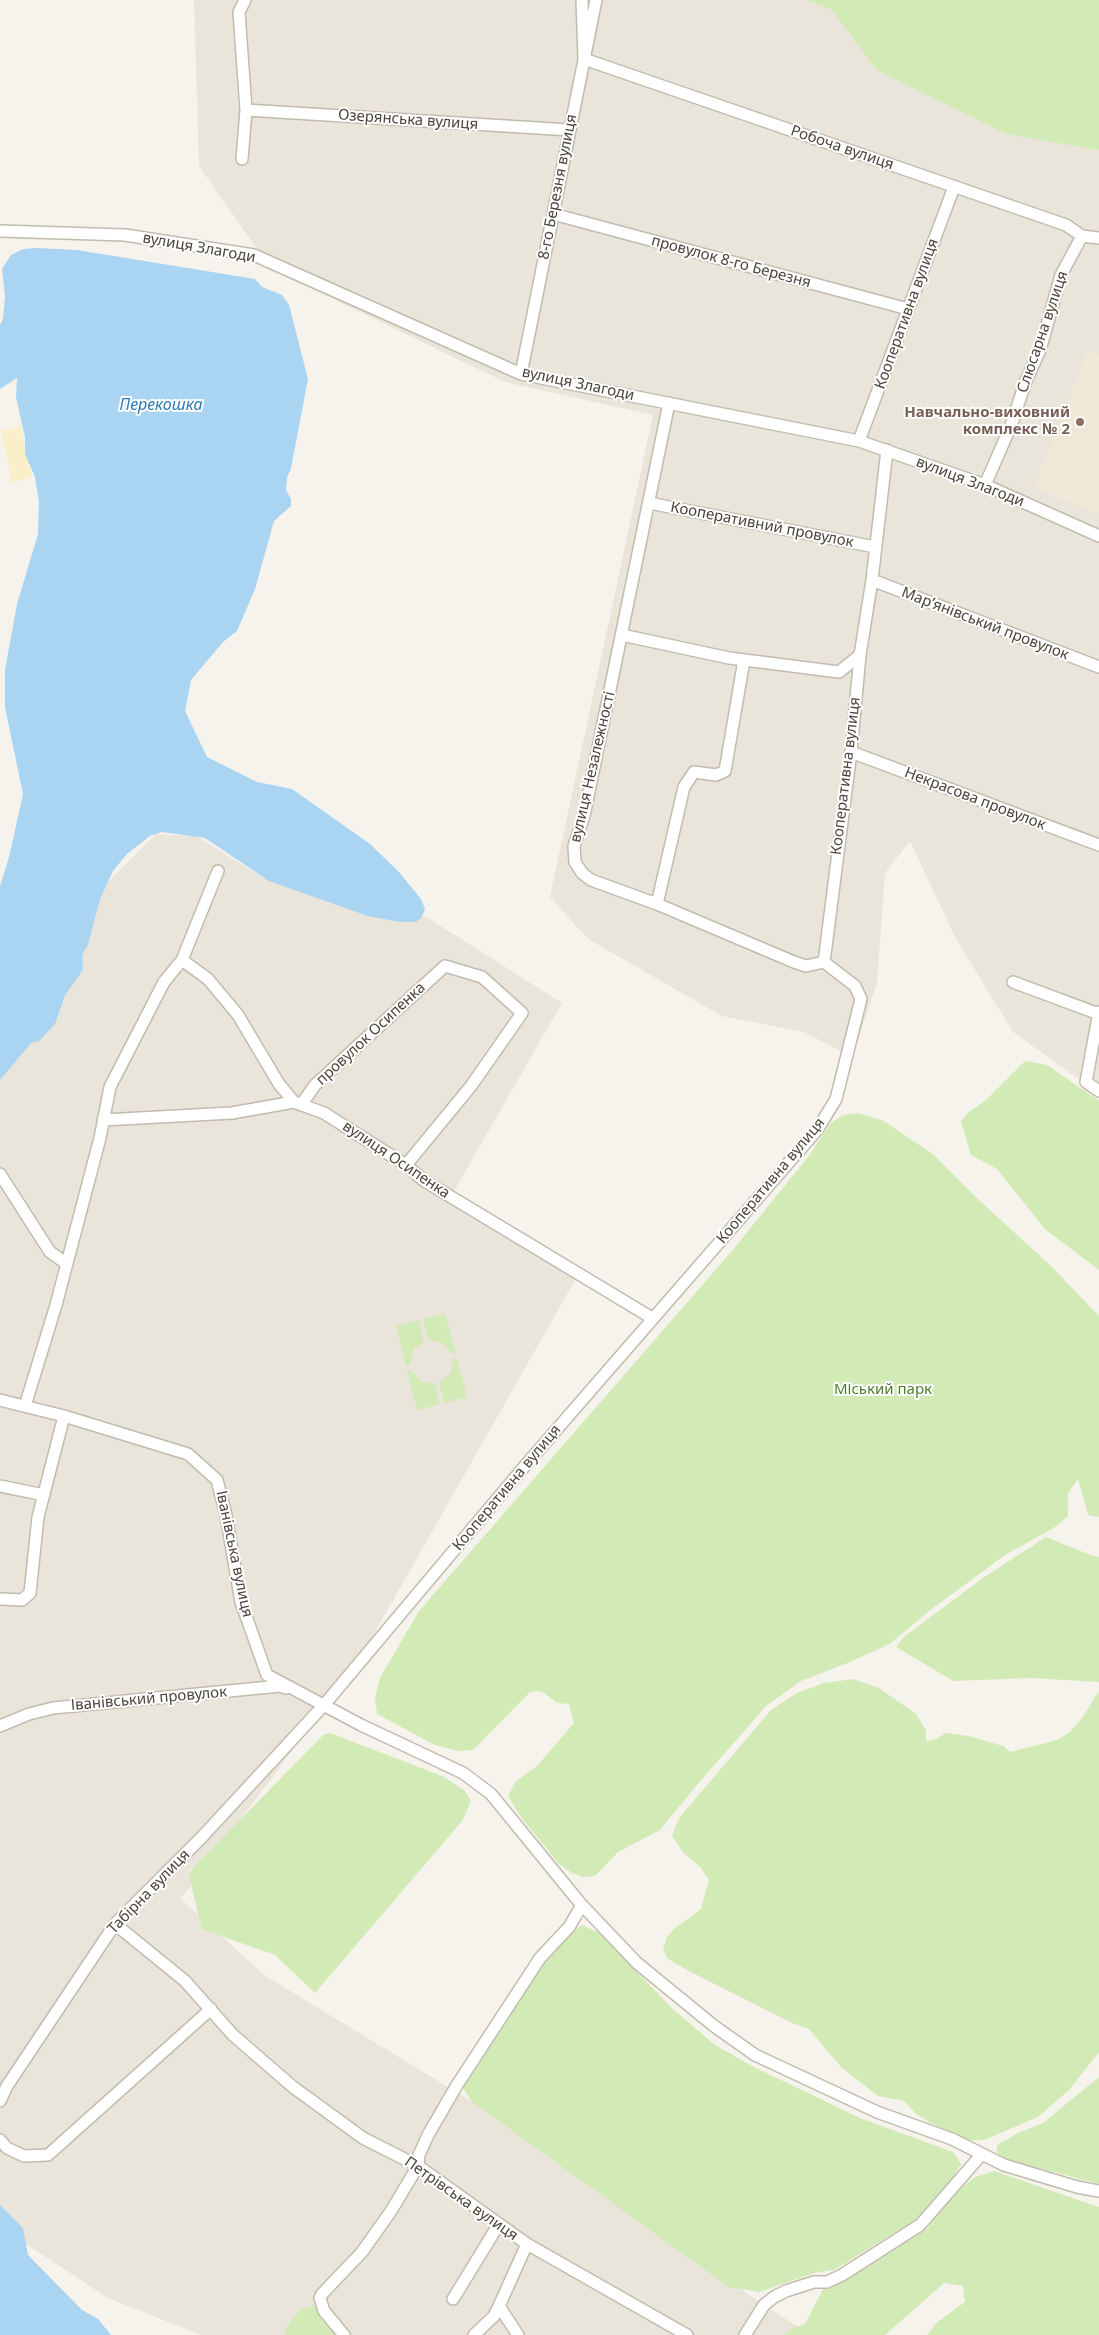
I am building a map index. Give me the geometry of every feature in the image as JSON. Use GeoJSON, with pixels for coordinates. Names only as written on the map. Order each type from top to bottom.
{"type":"FeatureCollection","features":[{"type":"Feature","properties":{"kind":"street"},"geometry":{"type":"LineString","coordinates":[[242,159],[246,110],[240,12],[246,0]]}},
{"type":"Feature","properties":{"kind":"street"},"geometry":{"type":"LineString","coordinates":[[582,0],[584,59]]}},
{"type":"Feature","properties":{"kind":"street","name":"8-го Березня вулиця"},"geometry":{"type":"LineString","coordinates":[[521,374],[596,0]]}},
{"type":"Feature","properties":{"kind":"street","name":"Робоча вулиця"},"geometry":{"type":"LineString","coordinates":[[584,59],[1066,225],[1082,236],[1099,238]]}},
{"type":"Feature","properties":{"kind":"street","name":"Озерянська вулиця"},"geometry":{"type":"LineString","coordinates":[[246,110],[570,130]]}},
{"type":"Feature","properties":{"kind":"street","name":"Кооперативна вулиця"},"geometry":{"type":"LineString","coordinates":[[859,441],[954,187]]}},
{"type":"Feature","properties":{"kind":"street","name":"провулок 8-го Березня"},"geometry":{"type":"LineString","coordinates":[[553,214],[908,309]]}},
{"type":"Feature","properties":{"kind":"street","name":"вулиця Злагоди"},"geometry":{"type":"LineString","coordinates":[[0,231],[125,236],[254,255],[521,374],[859,441],[985,486],[1099,536]]}},
{"type":"Feature","properties":{"kind":"street","name":"Слюсарна вулиця"},"geometry":{"type":"LineString","coordinates":[[985,486],[1012,423],[1025,383],[1040,350],[1061,275],[1082,236]]}},
{"type":"Feature","properties":{"kind":"street","name":"вулиця Незалежності"},"geometry":{"type":"LineString","coordinates":[[670,403],[584,816],[574,846],[575,862],[582,873],[591,880],[657,904],[794,962],[806,966],[824,962]]}},
{"type":"Feature","properties":{"kind":"street","name":"Кооперативна вулиця"},"geometry":{"type":"LineString","coordinates":[[324,1704],[524,1467],[817,1130],[836,1099],[861,999],[855,986],[824,962],[851,752],[860,655],[872,580],[887,450]]}},
{"type":"Feature","properties":{"kind":"street","name":"Кооперативний провулок"},"geometry":{"type":"LineString","coordinates":[[649,503],[875,547]]}},
{"type":"Feature","properties":{"kind":"street","name":"Мар’янівський провулок"},"geometry":{"type":"LineString","coordinates":[[872,580],[1099,667]]}},
{"type":"Feature","properties":{"kind":"street"},"geometry":{"type":"LineString","coordinates":[[622,635],[744,660],[839,672],[860,655]]}},
{"type":"Feature","properties":{"kind":"street"},"geometry":{"type":"LineString","coordinates":[[657,904],[684,787],[694,772],[716,775],[725,771],[744,660]]}},
{"type":"Feature","properties":{"kind":"street","name":"Некрасова провулок"},"geometry":{"type":"LineString","coordinates":[[851,752],[1099,845]]}},
{"type":"Feature","properties":{"kind":"street"},"geometry":{"type":"LineString","coordinates":[[25,1406],[66,1264],[110,1088],[164,982],[182,960],[218,871]]}},
{"type":"Feature","properties":{"kind":"street"},"geometry":{"type":"LineString","coordinates":[[182,960],[208,979],[238,1015],[279,1084],[298,1104]]}},
{"type":"Feature","properties":{"kind":"street","name":"провулок Осипенка"},"geometry":{"type":"LineString","coordinates":[[298,1104],[315,1085],[445,966],[482,977],[522,1013],[471,1086],[406,1165]]}},
{"type":"Feature","properties":{"kind":"street"},"geometry":{"type":"LineString","coordinates":[[1013,982],[1099,1013],[1086,1082],[1099,1091]]}},
{"type":"Feature","properties":{"kind":"street"},"geometry":{"type":"LineString","coordinates":[[103,1120],[232,1113],[298,1104]]}},
{"type":"Feature","properties":{"kind":"street","name":"вулиця Осипенка"},"geometry":{"type":"LineString","coordinates":[[298,1104],[324,1113],[406,1165],[432,1185],[652,1318]]}},
{"type":"Feature","properties":{"kind":"street"},"geometry":{"type":"LineString","coordinates":[[0,1174],[50,1252],[66,1264]]}},
{"type":"Feature","properties":{"kind":"street","name":"Іванівська вулиця"},"geometry":{"type":"LineString","coordinates":[[0,1400],[64,1416],[188,1454],[217,1480],[226,1516],[241,1602],[267,1676],[301,1692],[361,1725],[463,1774],[491,1794],[582,1905],[637,1962],[714,2026],[754,2056],[877,2112],[952,2139],[1004,2165],[1077,2187],[1099,2191]]}},
{"type":"Feature","properties":{"kind":"street"},"geometry":{"type":"LineString","coordinates":[[0,1599],[22,1600],[30,1593],[38,1517],[64,1416]]}},
{"type":"Feature","properties":{"kind":"street"},"geometry":{"type":"LineString","coordinates":[[0,1486],[44,1495]]}},
{"type":"Feature","properties":{"kind":"street","name":"Іванівський провулок"},"geometry":{"type":"LineString","coordinates":[[0,1726],[28,1714],[53,1708],[280,1686],[301,1692]]}},
{"type":"Feature","properties":{"kind":"street","name":"Табірна вулиця"},"geometry":{"type":"LineString","coordinates":[[0,2101],[7,2086],[114,1924],[202,1837],[324,1704]]}},
{"type":"Feature","properties":{"kind":"street"},"geometry":{"type":"LineString","coordinates":[[344,2335],[324,2311],[320,2298],[322,2294],[362,2252],[391,2212],[418,2166],[419,2155],[425,2142],[457,2085],[540,1958],[569,1927],[582,1905]]}},
{"type":"Feature","properties":{"kind":"street","name":"Петрівська вулиця"},"geometry":{"type":"LineString","coordinates":[[114,1924],[185,1981],[233,2035],[293,2087],[363,2138],[418,2166],[527,2244],[686,2335]]}},
{"type":"Feature","properties":{"kind":"street"},"geometry":{"type":"LineString","coordinates":[[0,2140],[7,2148],[24,2156],[48,2155],[211,2009]]}},
{"type":"Feature","properties":{"kind":"street"},"geometry":{"type":"LineString","coordinates":[[745,2335],[764,2305],[774,2297],[814,2282],[828,2282],[920,2225],[982,2154]]}},
{"type":"Feature","properties":{"kind":"street"},"geometry":{"type":"LineString","coordinates":[[452,2299],[499,2224]]}},
{"type":"Feature","properties":{"kind":"street"},"geometry":{"type":"LineString","coordinates":[[474,2335],[494,2316],[500,2306],[527,2244]]}},
{"type":"Feature","properties":{"kind":"street"},"geometry":{"type":"LineString","coordinates":[[500,2306],[518,2335]]}},
{"type":"Feature","properties":{"kind":"shaded area"},"geometry":{"type":"Polygon","coordinates":[[[194,0],[1099,0],[1099,1093],[1013,1032],[955,937],[910,841],[885,873],[877,983],[852,1057],[804,1032],[722,1016],[588,939],[550,897],[653,415],[505,382],[271,269],[199,166],[194,0]]]}},
{"type":"Feature","properties":{"kind":"shaded area","name":"Навчально-виховний комплекс № 2"},"geometry":{"type":"Polygon","coordinates":[[[1088,350],[1099,355],[1099,514],[1034,488],[1088,350]]]}},
{"type":"Feature","properties":{"kind":"shaded area"},"geometry":{"type":"Polygon","coordinates":[[[156,834],[196,836],[264,878],[428,918],[562,1003],[454,1191],[578,1275],[355,1667],[181,1899],[264,1975],[471,2101],[752,2297],[811,2335],[201,2335],[108,2298],[0,2227],[0,1080],[97,893],[156,834]]]}},
{"type":"Feature","properties":{"kind":"green space"},"geometry":{"type":"Polygon","coordinates":[[[807,0],[1099,0],[1099,150],[1006,134],[877,70],[832,10],[807,0]]]}},
{"type":"Feature","properties":{"kind":"green space"},"geometry":{"type":"Polygon","coordinates":[[[1025,1061],[1047,1065],[1099,1101],[1099,1270],[1045,1229],[997,1169],[971,1155],[961,1121],[969,1112],[986,1100],[1025,1061]]]}},
{"type":"Feature","properties":{"kind":"green space","name":"Міський парк"},"geometry":{"type":"Polygon","coordinates":[[[858,1113],[884,1121],[934,1155],[979,1200],[1051,1266],[1099,1316],[1099,1517],[1088,1515],[1078,1479],[1068,1493],[1068,1516],[1055,1527],[1005,1555],[929,1611],[891,1643],[850,1662],[801,1681],[766,1706],[660,1830],[618,1852],[595,1876],[583,1877],[572,1873],[559,1864],[521,1817],[508,1796],[516,1781],[537,1766],[574,1723],[569,1704],[557,1703],[543,1692],[529,1693],[473,1750],[458,1751],[435,1745],[377,1714],[375,1698],[380,1678],[419,1611],[731,1252],[808,1157],[830,1124],[843,1115],[858,1113]]]}},
{"type":"Feature","properties":{"kind":"green space"},"geometry":{"type":"Polygon","coordinates":[[[445,1313],[456,1353],[452,1354],[442,1343],[429,1340],[423,1319],[445,1313]]]}},
{"type":"Feature","properties":{"kind":"green space"},"geometry":{"type":"Polygon","coordinates":[[[419,1320],[424,1342],[414,1349],[410,1365],[406,1366],[396,1326],[419,1320]]]}},
{"type":"Feature","properties":{"kind":"green space"},"geometry":{"type":"Polygon","coordinates":[[[453,1359],[457,1359],[467,1397],[445,1403],[439,1383],[451,1373],[453,1359]]]}},
{"type":"Feature","properties":{"kind":"green space"},"geometry":{"type":"Polygon","coordinates":[[[411,1370],[421,1382],[435,1384],[440,1404],[417,1410],[407,1371],[411,1370]]]}},
{"type":"Feature","properties":{"kind":"green space"},"geometry":{"type":"Polygon","coordinates":[[[1046,1537],[1099,1557],[1099,1682],[1031,1678],[953,1681],[896,1647],[905,1636],[983,1578],[1046,1537]]]}},
{"type":"Feature","properties":{"kind":"green space"},"geometry":{"type":"Polygon","coordinates":[[[853,1679],[879,1688],[916,1714],[926,1730],[926,1741],[936,1739],[946,1733],[969,1736],[1003,1746],[1010,1752],[1057,1740],[1070,1732],[1082,1718],[1099,1691],[1099,2052],[1069,2090],[1038,2117],[984,2140],[968,2140],[929,2122],[915,2113],[904,2101],[878,2096],[841,2067],[809,2029],[794,2024],[685,1969],[667,1958],[663,1949],[667,1937],[674,1929],[701,1909],[709,1880],[701,1868],[683,1852],[672,1836],[679,1818],[771,1710],[797,1693],[824,1683],[853,1679]]]}},
{"type":"Feature","properties":{"kind":"green space"},"geometry":{"type":"Polygon","coordinates":[[[330,1733],[442,1776],[464,1790],[471,1801],[462,1821],[315,1993],[275,1955],[202,1929],[189,1876],[194,1867],[323,1735],[330,1733]]]}},
{"type":"Feature","properties":{"kind":"green space"},"geometry":{"type":"Polygon","coordinates":[[[582,1925],[599,1933],[673,2009],[715,2045],[754,2067],[860,2118],[953,2152],[961,2164],[946,2188],[923,2215],[834,2270],[814,2273],[759,2292],[729,2287],[471,2101],[462,2086],[544,1962],[571,1933],[582,1925]]]}},
{"type":"Feature","properties":{"kind":"green space"},"geometry":{"type":"Polygon","coordinates":[[[1099,2077],[1099,2184],[1005,2159],[997,2152],[997,2145],[1018,2133],[1043,2123],[1099,2077]]]}},
{"type":"Feature","properties":{"kind":"green space"},"geometry":{"type":"Polygon","coordinates":[[[994,2171],[1099,2207],[1099,2335],[927,2335],[936,2323],[965,2302],[963,2286],[944,2283],[885,2335],[784,2335],[790,2329],[805,2324],[823,2289],[856,2274],[927,2229],[955,2193],[975,2177],[994,2171]]]}},
{"type":"Feature","properties":{"kind":"green space"},"geometry":{"type":"Polygon","coordinates":[[[316,2305],[339,2335],[284,2335],[289,2323],[300,2309],[316,2305]]]}},
{"type":"Feature","properties":{"kind":"sand"},"geometry":{"type":"Polygon","coordinates":[[[21,427],[32,477],[12,483],[1,430],[21,427]]]}},
{"type":"Feature","properties":{"kind":"water","name":"Перекошка"},"geometry":{"type":"Polygon","coordinates":[[[23,249],[77,250],[255,279],[262,287],[282,295],[289,305],[308,379],[291,468],[287,478],[286,490],[291,499],[291,506],[274,521],[255,589],[237,631],[223,642],[191,680],[185,711],[207,757],[257,782],[292,789],[370,844],[399,872],[421,899],[425,909],[422,917],[416,922],[400,922],[368,916],[269,881],[205,838],[162,832],[150,836],[127,854],[113,871],[100,899],[88,945],[82,955],[83,970],[65,995],[55,1024],[39,1041],[31,1043],[0,1080],[0,886],[9,857],[23,794],[5,707],[5,670],[17,604],[38,534],[39,502],[35,477],[25,454],[25,437],[16,397],[17,378],[0,389],[0,325],[3,319],[5,296],[2,269],[11,255],[23,249]]]}},
{"type":"Feature","properties":{"kind":"water"},"geometry":{"type":"Polygon","coordinates":[[[0,2205],[23,2228],[28,2255],[82,2310],[98,2319],[111,2335],[0,2335],[0,2205]]]}},
{"type":"Feature","properties":{"kind":"place","name":"Навчально-виховний комплекс № 2"},"geometry":{"type":"Point","coordinates":[1080,422]}}]}
